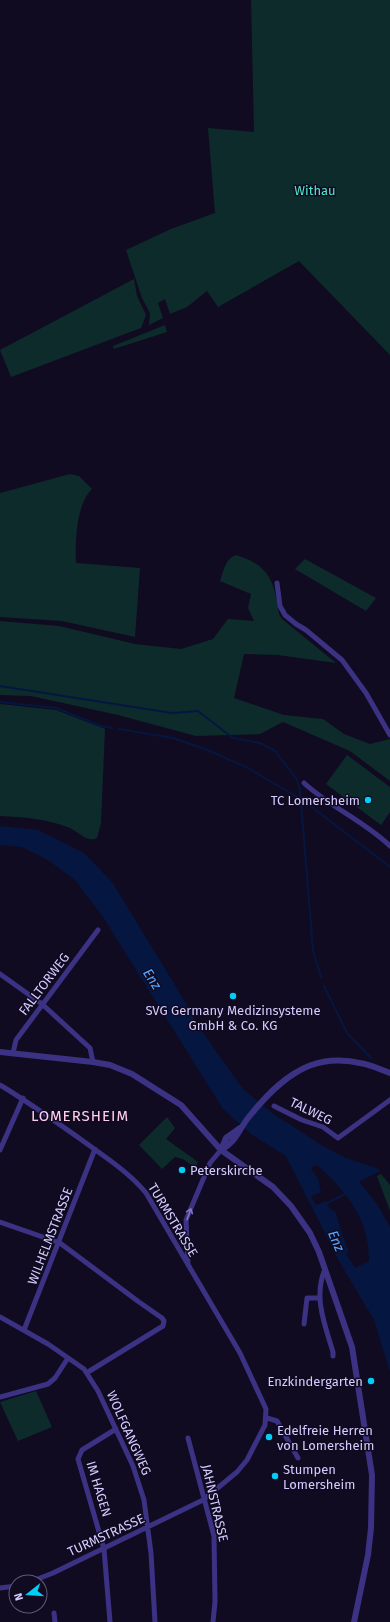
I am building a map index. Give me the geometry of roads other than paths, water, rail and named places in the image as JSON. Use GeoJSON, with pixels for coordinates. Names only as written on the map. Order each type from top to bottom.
{"type":"FeatureCollection","features":[{"type":"Feature","properties":{"kind":"street"},"geometry":{"type":"LineString","coordinates":[[277,583],[280,606],[285,615],[306,630],[342,660],[366,692],[390,734]]}},
{"type":"Feature","properties":{"kind":"street"},"geometry":{"type":"LineString","coordinates":[[304,783],[321,798],[356,820],[390,846]]}},
{"type":"Feature","properties":{"kind":"street","name":"FALLTORWEG"},"geometry":{"type":"LineString","coordinates":[[13,1053],[16,1040],[98,930]]}},
{"type":"Feature","properties":{"kind":"street"},"geometry":{"type":"LineString","coordinates":[[0,974],[42,1004],[90,1048],[93,1062]]}},
{"type":"Feature","properties":{"kind":"street"},"geometry":{"type":"LineString","coordinates":[[0,1052],[93,1062],[110,1065],[132,1074],[181,1105],[220,1150],[261,1177],[291,1206],[313,1238],[352,1347],[372,1475],[371,1528],[368,1555],[354,1622]]}},
{"type":"Feature","properties":{"kind":"street"},"geometry":{"type":"LineString","coordinates":[[188,1266],[186,1220],[209,1167],[220,1150],[232,1143],[234,1135],[267,1095],[292,1074],[305,1067],[330,1060],[360,1061],[390,1073]]}},
{"type":"Feature","properties":{"kind":"street","name":"TURMSTRASSE"},"geometry":{"type":"LineString","coordinates":[[0,1085],[22,1098],[95,1149],[138,1183],[146,1193],[240,1353],[262,1397],[266,1408],[267,1418],[256,1445],[247,1460],[237,1472],[203,1500],[48,1576]]}},
{"type":"Feature","properties":{"kind":"street"},"geometry":{"type":"LineString","coordinates":[[0,1150],[22,1098]]}},
{"type":"Feature","properties":{"kind":"street","name":"TALWEG"},"geometry":{"type":"LineString","coordinates":[[274,1106],[302,1120],[323,1127],[338,1138],[390,1100]]}},
{"type":"Feature","properties":{"kind":"street","name":"WILHELMSTRASSE"},"geometry":{"type":"LineString","coordinates":[[24,1330],[60,1243],[95,1149]]}},
{"type":"Feature","properties":{"kind":"street"},"geometry":{"type":"LineString","coordinates":[[0,1222],[60,1243],[162,1318],[164,1321],[163,1326],[88,1372]]}},
{"type":"Feature","properties":{"kind":"street"},"geometry":{"type":"LineString","coordinates":[[325,1269],[322,1276],[319,1298],[333,1356]]}},
{"type":"Feature","properties":{"kind":"street"},"geometry":{"type":"LineString","coordinates":[[304,1324],[307,1298],[319,1298]]}},
{"type":"Feature","properties":{"kind":"street","name":"WOLFGANGWEG"},"geometry":{"type":"LineString","coordinates":[[0,1317],[24,1330],[88,1372],[116,1429],[140,1484],[148,1528],[155,1622]]}},
{"type":"Feature","properties":{"kind":"street"},"geometry":{"type":"LineString","coordinates":[[0,1397],[48,1384],[55,1378],[68,1358]]}},
{"type":"Feature","properties":{"kind":"street"},"geometry":{"type":"LineString","coordinates":[[267,1418],[277,1421],[298,1458]]}},
{"type":"Feature","properties":{"kind":"street","name":"IM HAGEN"},"geometry":{"type":"LineString","coordinates":[[110,1622],[104,1549],[78,1459],[82,1450],[116,1429]]}},
{"type":"Feature","properties":{"kind":"street","name":"JAHNSTRASSE"},"geometry":{"type":"LineString","coordinates":[[188,1438],[203,1500],[214,1536],[215,1602],[213,1622]]}},
{"type":"Feature","properties":{"kind":"street"},"geometry":{"type":"LineString","coordinates":[[54,1613],[55,1622]]}},
{"type":"Feature","properties":{"kind":"water","name":"Enz"},"geometry":{"type":"Polygon","coordinates":[[[0,826],[38,830],[84,853],[112,882],[199,1027],[243,1089],[272,1113],[323,1146],[346,1158],[379,1169],[380,1171],[359,1182],[377,1204],[390,1227],[390,1372],[374,1320],[339,1261],[286,1156],[251,1134],[223,1109],[103,917],[75,880],[48,860],[22,847],[0,845],[0,826]],[[315,1165],[311,1169],[318,1179],[321,1192],[311,1196],[316,1205],[326,1201],[330,1209],[335,1211],[347,1248],[349,1249],[346,1254],[355,1268],[369,1261],[368,1246],[361,1219],[355,1208],[339,1187],[318,1166],[315,1165]]]}},
{"type":"Feature","properties":{"kind":"waterway"},"geometry":{"type":"LineString","coordinates":[[0,686],[172,713],[198,711],[233,738],[260,743],[275,751],[296,778],[300,789],[313,951],[321,977]]}},
{"type":"Feature","properties":{"kind":"waterway"},"geometry":{"type":"LineString","coordinates":[[0,702],[56,708],[101,726],[112,728]]}},
{"type":"Feature","properties":{"kind":"waterway"},"geometry":{"type":"LineString","coordinates":[[119,729],[173,738],[205,749],[248,768],[304,801],[390,867]]}},
{"type":"Feature","properties":{"kind":"waterway"},"geometry":{"type":"LineString","coordinates":[[324,986],[347,1033],[371,1058]]}},
{"type":"Feature","properties":{"kind":"waterway"},"geometry":{"type":"LineString","coordinates":[[326,1206],[327,1203],[347,1193]]}},
{"type":"Feature","properties":{"kind":"place","name":"TC Lomersheim"},"geometry":{"type":"Point","coordinates":[368,800]}},
{"type":"Feature","properties":{"kind":"place","name":"SVG Germany Medizinsysteme GmbH & Co. KG"},"geometry":{"type":"Point","coordinates":[233,996]}},
{"type":"Feature","properties":{"kind":"place","name":"Peterskirche"},"geometry":{"type":"Point","coordinates":[182,1170]}},
{"type":"Feature","properties":{"kind":"place","name":"Enzkindergarten"},"geometry":{"type":"Point","coordinates":[371,1381]}},
{"type":"Feature","properties":{"kind":"place","name":"Edelfreie Herren von Lomersheim"},"geometry":{"type":"Point","coordinates":[269,1437]}},
{"type":"Feature","properties":{"kind":"place","name":"Stumpen Lomersheim"},"geometry":{"type":"Point","coordinates":[275,1476]}},
{"type":"Feature","properties":{"kind":"district","name":"LOMERSHEIM"},"geometry":{"type":"Point","coordinates":[80,1116]}},
{"type":"Feature","properties":{"kind":"park label","name":"Withau"},"geometry":{"type":"Point","coordinates":[315,190]}}]}
